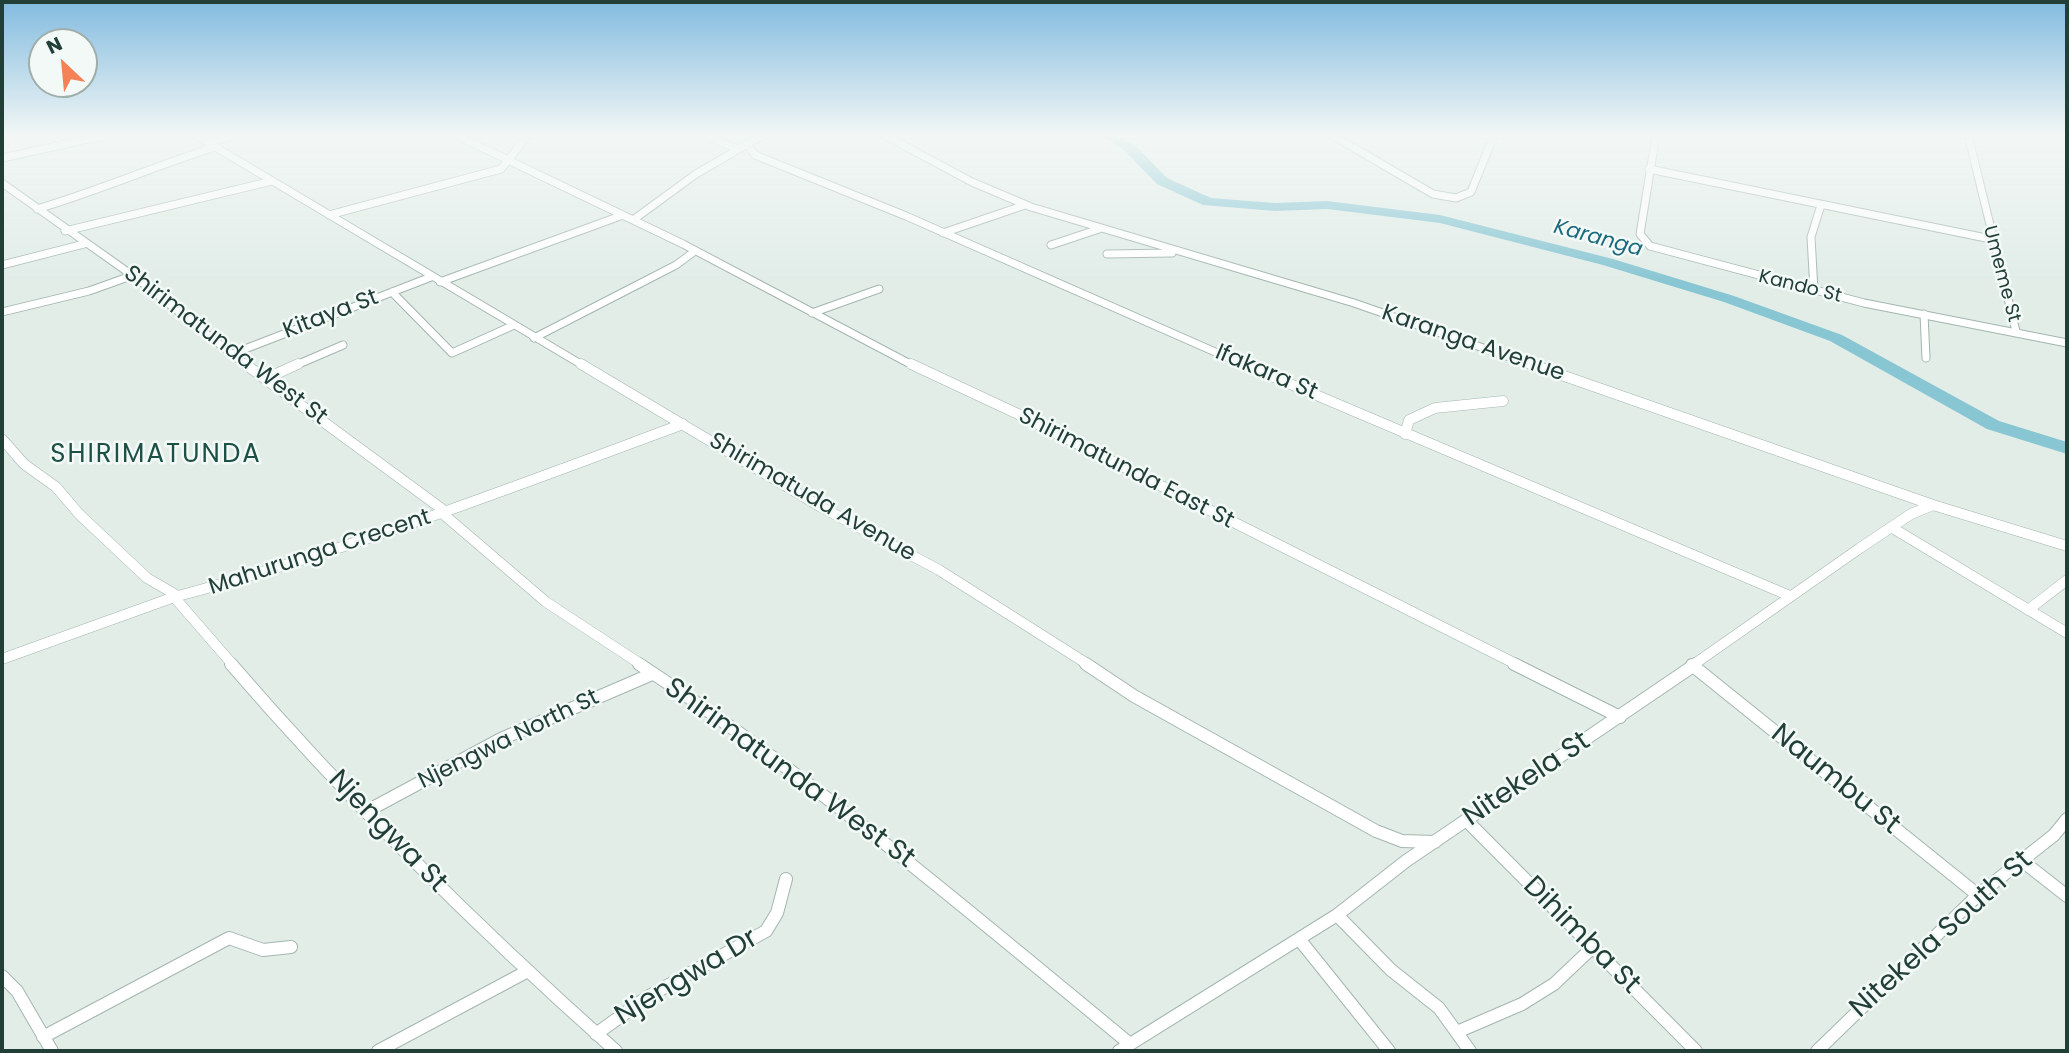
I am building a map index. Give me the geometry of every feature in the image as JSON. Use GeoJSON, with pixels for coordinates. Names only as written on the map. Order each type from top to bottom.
{"type":"FeatureCollection","features":[{"type":"Feature","properties":{"kind":"street","name":"Shirimatunda West St"},"geometry":{"type":"LineString","coordinates":[[4,184],[131,276],[444,512],[546,602],[714,713],[863,824],[1125,1048]]}},
{"type":"Feature","properties":{"kind":"street"},"geometry":{"type":"LineString","coordinates":[[37,209],[114,184]]}},
{"type":"Feature","properties":{"kind":"street"},"geometry":{"type":"LineString","coordinates":[[65,231],[259,184]]}},
{"type":"Feature","properties":{"kind":"street","name":"Shirimatuda Avenue"},"geometry":{"type":"LineString","coordinates":[[277,184],[821,507],[961,584],[1133,696],[1376,831],[1402,841],[1435,842]]}},
{"type":"Feature","properties":{"kind":"street"},"geometry":{"type":"LineString","coordinates":[[329,215],[444,184]]}},
{"type":"Feature","properties":{"kind":"street","name":"Shirimatunda East St"},"geometry":{"type":"LineString","coordinates":[[559,184],[1620,717]]}},
{"type":"Feature","properties":{"kind":"street"},"geometry":{"type":"LineString","coordinates":[[633,219],[685,184]]}},
{"type":"Feature","properties":{"kind":"street","name":"Ifakara St"},"geometry":{"type":"LineString","coordinates":[[823,184],[1790,596]]}},
{"type":"Feature","properties":{"kind":"street","name":"Karanga Avenue"},"geometry":{"type":"LineString","coordinates":[[977,184],[1025,205],[1100,229],[1354,303],[1933,505],[2067,546]]}},
{"type":"Feature","properties":{"kind":"street"},"geometry":{"type":"LineString","coordinates":[[1416,184],[1433,194],[1455,198],[1471,192],[1474,184]]}},
{"type":"Feature","properties":{"kind":"street","name":"Kando St"},"geometry":{"type":"LineString","coordinates":[[1647,184],[1640,234],[1642,241],[1660,251],[1814,290],[2067,343]]}},
{"type":"Feature","properties":{"kind":"street"},"geometry":{"type":"LineString","coordinates":[[1721,184],[1991,239]]}},
{"type":"Feature","properties":{"kind":"street","name":"Umeme St"},"geometry":{"type":"LineString","coordinates":[[1979,184],[2016,331]]}},
{"type":"Feature","properties":{"kind":"street"},"geometry":{"type":"LineString","coordinates":[[943,233],[1025,205]]}},
{"type":"Feature","properties":{"kind":"street"},"geometry":{"type":"LineString","coordinates":[[1814,290],[1811,237],[1821,205]]}},
{"type":"Feature","properties":{"kind":"street","name":"Kitaya St"},"geometry":{"type":"LineString","coordinates":[[232,354],[391,292],[623,215]]}},
{"type":"Feature","properties":{"kind":"street"},"geometry":{"type":"LineString","coordinates":[[1051,245],[1100,229]]}},
{"type":"Feature","properties":{"kind":"street"},"geometry":{"type":"LineString","coordinates":[[2,265],[84,244]]}},
{"type":"Feature","properties":{"kind":"street"},"geometry":{"type":"LineString","coordinates":[[534,338],[677,265],[695,251]]}},
{"type":"Feature","properties":{"kind":"street"},"geometry":{"type":"LineString","coordinates":[[1107,254],[1176,252]]}},
{"type":"Feature","properties":{"kind":"street"},"geometry":{"type":"LineString","coordinates":[[2,312],[96,289],[131,276]]}},
{"type":"Feature","properties":{"kind":"street"},"geometry":{"type":"LineString","coordinates":[[812,313],[879,289]]}},
{"type":"Feature","properties":{"kind":"street"},"geometry":{"type":"LineString","coordinates":[[391,292],[452,354],[514,325]]}},
{"type":"Feature","properties":{"kind":"street"},"geometry":{"type":"LineString","coordinates":[[1924,314],[1926,358]]}},
{"type":"Feature","properties":{"kind":"street"},"geometry":{"type":"LineString","coordinates":[[265,379],[343,345]]}},
{"type":"Feature","properties":{"kind":"street"},"geometry":{"type":"LineString","coordinates":[[1405,434],[1409,419],[1435,408],[1503,401]]}},
{"type":"Feature","properties":{"kind":"street","name":"Mahurunga Crecent"},"geometry":{"type":"LineString","coordinates":[[2,439],[24,464],[56,487],[147,578],[176,597],[261,574],[444,512],[683,424]]}},
{"type":"Feature","properties":{"kind":"street","name":"Nitekela St"},"geometry":{"type":"LineString","coordinates":[[1125,1048],[1337,915],[1466,820],[1620,717],[1790,596],[1891,527],[1933,505]]}},
{"type":"Feature","properties":{"kind":"street"},"geometry":{"type":"LineString","coordinates":[[1891,527],[2067,633]]}},
{"type":"Feature","properties":{"kind":"street"},"geometry":{"type":"LineString","coordinates":[[2028,610],[2067,580]]}},
{"type":"Feature","properties":{"kind":"street"},"geometry":{"type":"LineString","coordinates":[[2,659],[176,597]]}},
{"type":"Feature","properties":{"kind":"street","name":"Njengwa St"},"geometry":{"type":"LineString","coordinates":[[176,597],[298,740],[369,810],[414,860],[526,972],[616,1051]]}},
{"type":"Feature","properties":{"kind":"street","name":"Naumbu St"},"geometry":{"type":"LineString","coordinates":[[1692,665],[1978,895]]}},
{"type":"Feature","properties":{"kind":"street","name":"Njengwa North St"},"geometry":{"type":"LineString","coordinates":[[369,810],[501,739],[652,674]]}},
{"type":"Feature","properties":{"kind":"street","name":"Nitekela South St"},"geometry":{"type":"LineString","coordinates":[[1817,1051],[1978,895],[2054,835],[2067,819]]}},
{"type":"Feature","properties":{"kind":"street","name":"Dihimba St"},"geometry":{"type":"LineString","coordinates":[[1466,820],[1696,1051]]}},
{"type":"Feature","properties":{"kind":"street"},"geometry":{"type":"LineString","coordinates":[[2021,860],[2067,896]]}},
{"type":"Feature","properties":{"kind":"street","name":"Njengwa Dr"},"geometry":{"type":"LineString","coordinates":[[596,1034],[649,996],[766,931],[780,910],[786,880]]}},
{"type":"Feature","properties":{"kind":"street"},"geometry":{"type":"LineString","coordinates":[[1337,915],[1391,970],[1439,1008],[1471,1051]]}},
{"type":"Feature","properties":{"kind":"street"},"geometry":{"type":"LineString","coordinates":[[43,1037],[229,938],[263,950],[291,947]]}},
{"type":"Feature","properties":{"kind":"street"},"geometry":{"type":"LineString","coordinates":[[1299,939],[1389,1051]]}},
{"type":"Feature","properties":{"kind":"street"},"geometry":{"type":"LineString","coordinates":[[1457,1032],[1522,1004],[1554,984],[1592,948]]}},
{"type":"Feature","properties":{"kind":"street"},"geometry":{"type":"LineString","coordinates":[[378,1051],[526,972]]}},
{"type":"Feature","properties":{"kind":"street"},"geometry":{"type":"LineString","coordinates":[[2,976],[17,991],[52,1051]]}},
{"type":"Feature","properties":{"kind":"waterway","name":"Karanga"},"geometry":{"type":"LineString","coordinates":[[1169,184],[1208,202],[1275,207],[1327,205],[1440,219],[1608,262],[1729,299],[1836,338],[1993,425],[2067,448]]}},
{"type":"Feature","properties":{"kind":"district","name":"SHIRIMATUNDA"},"geometry":{"type":"Point","coordinates":[156,455]}}]}
